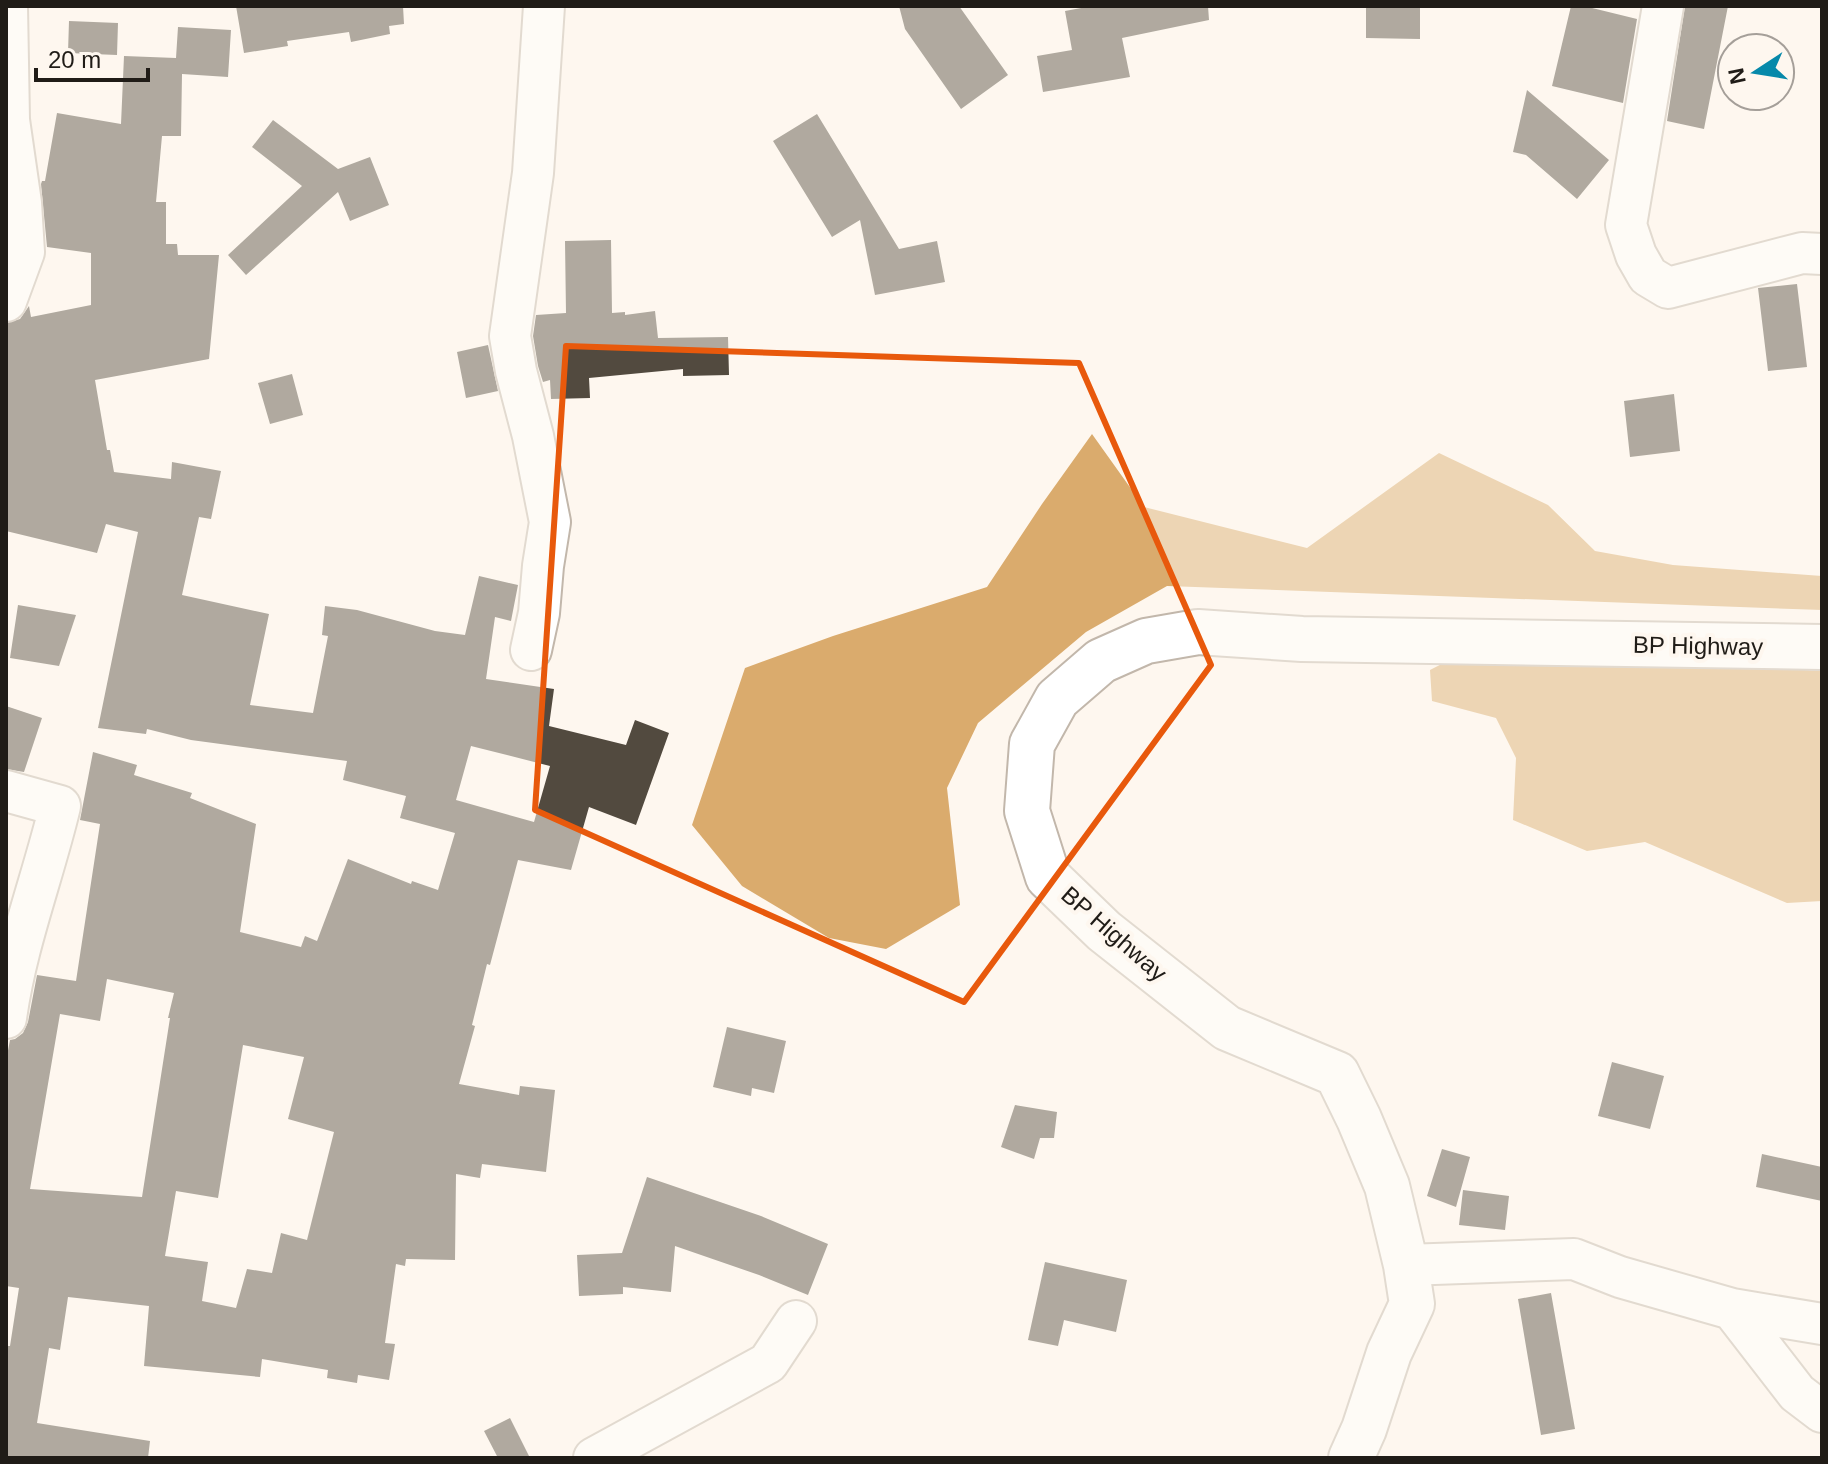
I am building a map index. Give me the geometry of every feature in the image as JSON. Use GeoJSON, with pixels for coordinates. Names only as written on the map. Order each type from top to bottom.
{"type":"FeatureCollection","features":[{"type":"Feature","properties":{"kind":"highway","name":"BP Highway"},"geometry":{"type":"LineString","coordinates":[[1351,1458],[1389,1353],[1412,1304],[1387,1186],[1337,1074],[1227,1028],[1104,931],[1048,877],[1027,811],[1032,744],[1057,699],[1101,661],[1146,641],[1198,632],[1317,640],[1822,647]]}},
{"type":"Feature","properties":{"kind":"street"},"geometry":{"type":"LineString","coordinates":[[6,301],[24,252],[21,203],[8,120],[7,6]]}},
{"type":"Feature","properties":{"kind":"street"},"geometry":{"type":"LineString","coordinates":[[531,650],[539,613],[550,522],[510,336],[533,173],[544,6]]}},
{"type":"Feature","properties":{"kind":"street"},"geometry":{"type":"LineString","coordinates":[[1663,6],[1626,225],[1636,255],[1648,276],[1668,288],[1802,253],[1822,254]]}},
{"type":"Feature","properties":{"kind":"street"},"geometry":{"type":"LineString","coordinates":[[6,791],[60,806],[25,925],[6,1018]]}},
{"type":"Feature","properties":{"kind":"street"},"geometry":{"type":"LineString","coordinates":[[1406,1265],[1574,1259],[1620,1277],[1732,1309],[1822,1324]]}},
{"type":"Feature","properties":{"kind":"street"},"geometry":{"type":"LineString","coordinates":[[1732,1309],[1797,1393],[1822,1412]]}},
{"type":"Feature","properties":{"kind":"street"},"geometry":{"type":"LineString","coordinates":[[594,1458],[768,1363],[796,1321]]}},
{"type":"Feature","properties":{"kind":"highlighted area"},"geometry":{"type":"Polygon","coordinates":[[[566,346],[1079,363],[1211,665],[964,1002],[535,810],[566,346]]]}},
{"type":"Feature","properties":{"kind":"shaded area"},"geometry":{"type":"Polygon","coordinates":[[[1092,434],[1144,507],[1307,548],[1439,453],[1548,505],[1595,551],[1673,565],[1822,576],[1822,610],[1167,586],[1086,632],[978,723],[947,788],[960,905],[886,949],[829,938],[742,886],[692,825],[745,668],[833,636],[987,587],[1092,434]]]}},
{"type":"Feature","properties":{"kind":"shaded area"},"geometry":{"type":"Polygon","coordinates":[[[1461,654],[1822,671],[1822,901],[1787,903],[1645,842],[1587,851],[1513,820],[1516,758],[1496,718],[1432,701],[1430,670],[1461,654]]]}},
{"type":"Feature","properties":{"kind":"building"},"geometry":{"type":"Polygon","coordinates":[[[236,6],[403,6],[404,24],[389,26],[390,34],[351,42],[349,32],[287,41],[288,46],[244,53],[236,6]]]}},
{"type":"Feature","properties":{"kind":"building"},"geometry":{"type":"Polygon","coordinates":[[[899,6],[959,6],[1008,75],[961,109],[905,29],[899,6]]]}},
{"type":"Feature","properties":{"kind":"building"},"geometry":{"type":"Polygon","coordinates":[[[1092,6],[1208,6],[1209,20],[1122,38],[1130,77],[1043,92],[1037,56],[1072,50],[1065,11],[1092,6]]]}},
{"type":"Feature","properties":{"kind":"building"},"geometry":{"type":"Polygon","coordinates":[[[1366,6],[1420,6],[1420,39],[1366,38],[1366,6]]]}},
{"type":"Feature","properties":{"kind":"building"},"geometry":{"type":"Polygon","coordinates":[[[1571,6],[1584,6],[1637,19],[1623,103],[1552,86],[1571,6]]]}},
{"type":"Feature","properties":{"kind":"building"},"geometry":{"type":"Polygon","coordinates":[[[1685,6],[1728,6],[1723,32],[1716,32],[1716,68],[1704,129],[1667,121],[1685,6]]]}},
{"type":"Feature","properties":{"kind":"building"},"geometry":{"type":"Polygon","coordinates":[[[69,21],[118,23],[117,55],[68,53],[69,21]]]}},
{"type":"Feature","properties":{"kind":"building"},"geometry":{"type":"Polygon","coordinates":[[[178,27],[231,30],[228,77],[182,74],[181,136],[162,136],[156,202],[166,202],[166,244],[177,244],[178,255],[219,255],[209,359],[95,380],[107,450],[110,450],[114,472],[171,479],[172,462],[221,471],[211,519],[199,517],[182,595],[269,614],[250,705],[313,713],[328,636],[322,635],[325,606],[357,610],[435,631],[465,635],[479,576],[518,585],[511,621],[495,617],[486,679],[554,689],[549,726],[626,745],[635,720],[669,733],[636,825],[589,807],[571,870],[518,860],[490,965],[487,964],[472,1025],[475,1026],[459,1084],[519,1095],[520,1086],[555,1090],[546,1172],[482,1164],[480,1178],[456,1174],[455,1260],[406,1259],[405,1266],[396,1264],[385,1343],[395,1344],[389,1380],[358,1375],[357,1383],[327,1378],[328,1370],[262,1359],[260,1377],[144,1366],[149,1306],[68,1297],[60,1350],[49,1348],[37,1423],[150,1441],[148,1458],[6,1458],[6,1346],[10,1346],[19,1288],[6,1286],[6,1061],[10,1040],[23,1033],[28,1022],[37,975],[76,981],[100,824],[80,820],[93,752],[137,765],[134,775],[192,793],[190,798],[256,824],[240,932],[301,947],[305,936],[317,941],[348,859],[411,884],[412,881],[438,890],[455,833],[400,818],[406,796],[343,780],[347,761],[191,740],[147,729],[146,734],[98,728],[138,532],[106,524],[97,553],[6,531],[6,323],[20,319],[29,306],[31,317],[91,305],[91,253],[47,247],[41,184],[45,181],[57,113],[121,124],[124,56],[176,58],[178,27]],[[471,746],[456,800],[534,822],[550,766],[471,746]],[[107,979],[100,1021],[60,1014],[30,1189],[142,1197],[174,993],[107,979]],[[243,1045],[218,1198],[176,1191],[165,1256],[208,1262],[202,1301],[236,1308],[247,1269],[272,1273],[281,1233],[307,1240],[334,1132],[288,1119],[304,1057],[243,1045]]]}},
{"type":"Feature","properties":{"kind":"building"},"geometry":{"type":"Polygon","coordinates":[[[1527,90],[1609,160],[1577,199],[1526,155],[1513,152],[1527,90]]]}},
{"type":"Feature","properties":{"kind":"building"},"geometry":{"type":"Polygon","coordinates":[[[817,114],[899,249],[937,241],[945,282],[875,295],[860,220],[832,237],[773,141],[817,114]]]}},
{"type":"Feature","properties":{"kind":"building"},"geometry":{"type":"Polygon","coordinates":[[[273,120],[338,169],[370,157],[389,205],[350,221],[338,192],[246,275],[228,255],[302,186],[252,147],[273,120]]]}},
{"type":"Feature","properties":{"kind":"building"},"geometry":{"type":"Polygon","coordinates":[[[611,240],[612,313],[625,312],[625,315],[655,311],[658,338],[728,337],[729,375],[683,376],[683,369],[589,378],[590,398],[551,399],[550,380],[543,382],[538,366],[533,336],[536,315],[566,313],[565,241],[611,240]]]}},
{"type":"Feature","properties":{"kind":"building"},"geometry":{"type":"Polygon","coordinates":[[[1797,284],[1807,367],[1768,371],[1758,288],[1797,284]]]}},
{"type":"Feature","properties":{"kind":"building"},"geometry":{"type":"Polygon","coordinates":[[[488,345],[498,391],[466,398],[457,352],[488,345]]]}},
{"type":"Feature","properties":{"kind":"building"},"geometry":{"type":"Polygon","coordinates":[[[292,374],[303,415],[270,424],[258,383],[292,374]]]}},
{"type":"Feature","properties":{"kind":"building"},"geometry":{"type":"Polygon","coordinates":[[[1674,394],[1680,451],[1630,457],[1624,401],[1674,394]]]}},
{"type":"Feature","properties":{"kind":"building"},"geometry":{"type":"Polygon","coordinates":[[[18,605],[76,615],[59,666],[10,658],[18,605]]]}},
{"type":"Feature","properties":{"kind":"building"},"geometry":{"type":"Polygon","coordinates":[[[6,706],[42,718],[24,772],[6,769],[6,706]]]}},
{"type":"Feature","properties":{"kind":"building"},"geometry":{"type":"Polygon","coordinates":[[[727,1027],[786,1041],[774,1093],[752,1088],[751,1096],[713,1087],[727,1027]]]}},
{"type":"Feature","properties":{"kind":"building"},"geometry":{"type":"Polygon","coordinates":[[[1612,1062],[1664,1076],[1650,1129],[1598,1116],[1612,1062]]]}},
{"type":"Feature","properties":{"kind":"building"},"geometry":{"type":"Polygon","coordinates":[[[1015,1105],[1057,1112],[1054,1138],[1040,1138],[1034,1159],[1001,1147],[1015,1105]]]}},
{"type":"Feature","properties":{"kind":"building"},"geometry":{"type":"Polygon","coordinates":[[[1442,1149],[1470,1157],[1456,1207],[1427,1196],[1442,1149]]]}},
{"type":"Feature","properties":{"kind":"building"},"geometry":{"type":"Polygon","coordinates":[[[1762,1154],[1822,1167],[1822,1201],[1756,1187],[1762,1154]]]}},
{"type":"Feature","properties":{"kind":"building"},"geometry":{"type":"Polygon","coordinates":[[[647,1177],[761,1216],[828,1244],[808,1295],[675,1246],[671,1292],[623,1287],[623,1294],[579,1296],[577,1255],[622,1253],[647,1177]]]}},
{"type":"Feature","properties":{"kind":"building"},"geometry":{"type":"Polygon","coordinates":[[[1463,1190],[1509,1196],[1505,1230],[1459,1225],[1463,1190]]]}},
{"type":"Feature","properties":{"kind":"building"},"geometry":{"type":"Polygon","coordinates":[[[1045,1262],[1127,1280],[1116,1332],[1064,1320],[1058,1346],[1028,1340],[1045,1262]]]}},
{"type":"Feature","properties":{"kind":"building"},"geometry":{"type":"Polygon","coordinates":[[[1551,1293],[1575,1429],[1541,1435],[1518,1299],[1551,1293]]]}},
{"type":"Feature","properties":{"kind":"building"},"geometry":{"type":"Polygon","coordinates":[[[510,1418],[530,1458],[498,1458],[484,1431],[510,1418]]]}}]}
